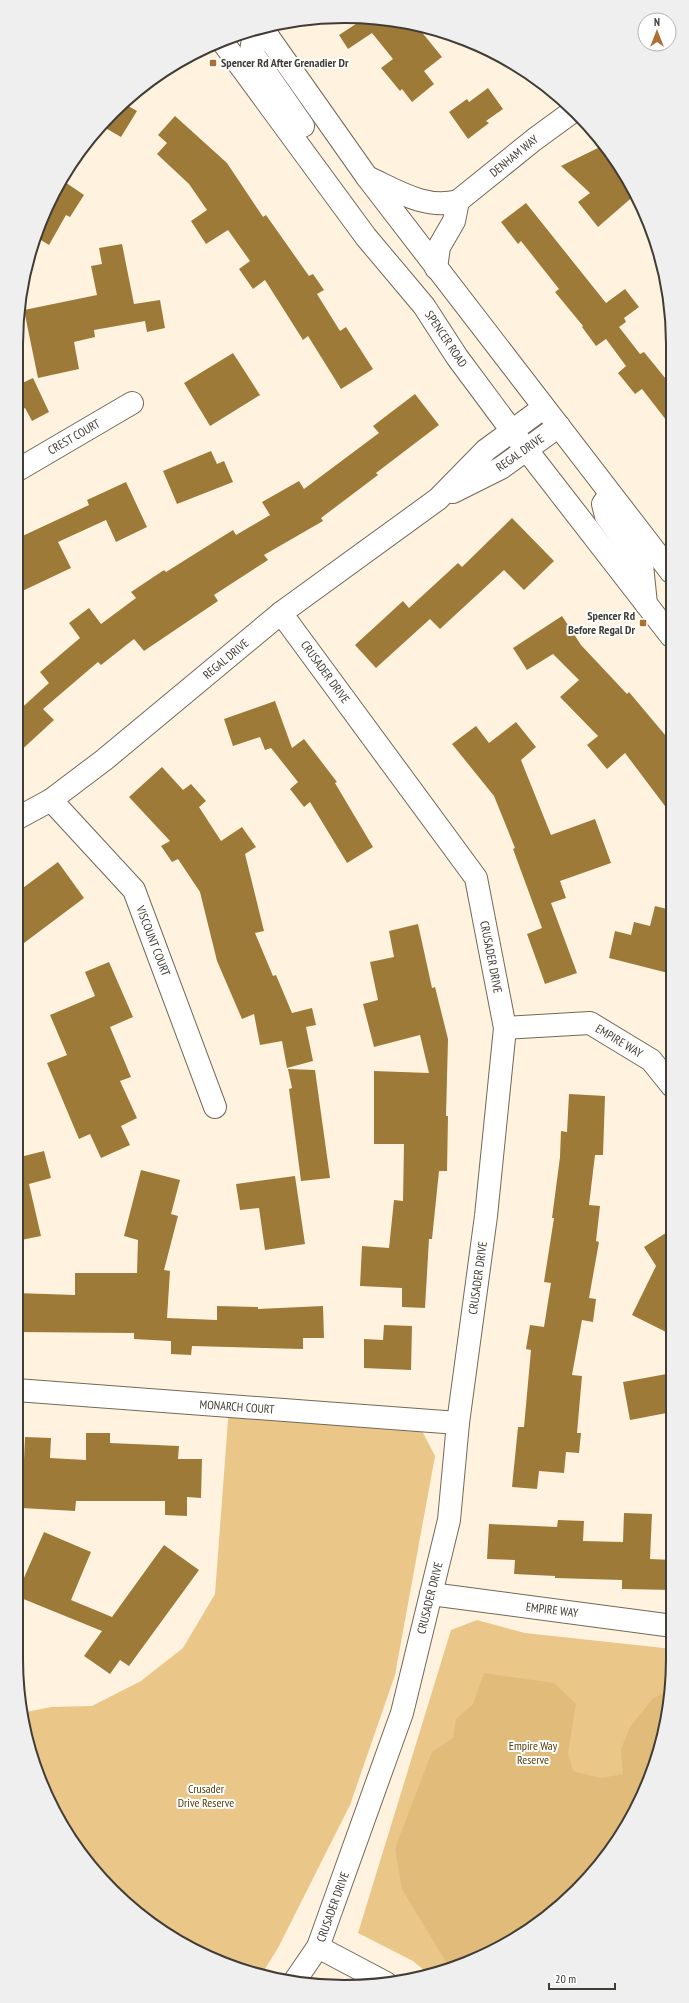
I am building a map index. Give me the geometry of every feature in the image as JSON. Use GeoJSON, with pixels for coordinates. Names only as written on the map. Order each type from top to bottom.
{"type":"FeatureCollection","features":[{"type":"Feature","properties":{"kind":"street"},"geometry":{"type":"LineString","coordinates":[[366,237],[363,209],[251,51],[253,39],[266,34],[367,178],[666,566]]}},
{"type":"Feature","properties":{"kind":"street","name":"SPENCER ROAD"},"geometry":{"type":"LineString","coordinates":[[225,45],[366,237],[424,306],[457,357],[512,431],[666,630]]}},
{"type":"Feature","properties":{"kind":"street","name":"DENHAM WAY"},"geometry":{"type":"LineString","coordinates":[[458,202],[535,139],[569,114]]}},
{"type":"Feature","properties":{"kind":"street"},"geometry":{"type":"LineString","coordinates":[[367,178],[406,197],[420,201],[449,204],[458,202],[454,221],[439,247],[436,268]]}},
{"type":"Feature","properties":{"kind":"street","name":"CREST COURT"},"geometry":{"type":"LineString","coordinates":[[23,467],[132,403]]}},
{"type":"Feature","properties":{"kind":"street","name":"REGAL DRIVE"},"geometry":{"type":"LineString","coordinates":[[23,815],[51,800],[104,760],[281,613],[438,499],[486,450],[543,408]]}},
{"type":"Feature","properties":{"kind":"street","name":"REGAL DRIVE"},"geometry":{"type":"LineString","coordinates":[[438,499],[501,468],[559,426]]}},
{"type":"Feature","properties":{"kind":"street"},"geometry":{"type":"LineString","coordinates":[[610,494],[603,504],[606,516],[642,565],[646,604]]}},
{"type":"Feature","properties":{"kind":"street","name":"CRUSADER DRIVE"},"geometry":{"type":"LineString","coordinates":[[281,613],[476,878],[505,1028],[486,1216],[458,1423],[449,1520],[402,1713],[318,1947],[298,1976]]}},
{"type":"Feature","properties":{"kind":"street","name":"VISCOUNT COURT"},"geometry":{"type":"LineString","coordinates":[[51,800],[134,890],[215,1107]]}},
{"type":"Feature","properties":{"kind":"street","name":"EMPIRE WAY"},"geometry":{"type":"LineString","coordinates":[[505,1028],[590,1023],[651,1060],[666,1079]]}},
{"type":"Feature","properties":{"kind":"street","name":"MONARCH COURT"},"geometry":{"type":"LineString","coordinates":[[23,1391],[458,1423]]}},
{"type":"Feature","properties":{"kind":"street","name":"EMPIRE WAY"},"geometry":{"type":"LineString","coordinates":[[431,1594],[666,1625]]}},
{"type":"Feature","properties":{"kind":"street"},"geometry":{"type":"LineString","coordinates":[[318,1947],[376,1978]]}},
{"type":"Feature","properties":{"kind":"green space","name":"Crusader Drive Reserve"},"geometry":{"type":"Polygon","coordinates":[[[229,1407],[421,1429],[435,1456],[395,1675],[350,1805],[278,1948],[264,1970],[221,1956],[184,1937],[149,1914],[117,1886],[89,1854],[77,1837],[56,1801],[40,1762],[28,1712],[51,1707],[92,1706],[141,1681],[183,1648],[215,1594],[229,1407]]]}},
{"type":"Feature","properties":{"kind":"green space","name":"Empire Way Reserve"},"geometry":{"type":"Polygon","coordinates":[[[477,1620],[525,1633],[666,1648],[665,1680],[660,1721],[642,1782],[623,1819],[600,1854],[572,1886],[540,1914],[523,1926],[468,1956],[424,1970],[413,1961],[358,1933],[451,1630],[477,1620]]]}},
{"type":"Feature","properties":{"kind":"green space","name":"Empire Way Reserve"},"geometry":{"type":"Polygon","coordinates":[[[484,1673],[554,1683],[576,1704],[568,1753],[573,1771],[601,1778],[623,1774],[621,1749],[630,1727],[653,1698],[664,1693],[660,1721],[655,1742],[642,1782],[623,1819],[600,1854],[572,1886],[540,1914],[523,1926],[487,1947],[447,1963],[402,1889],[395,1848],[432,1752],[453,1738],[456,1719],[473,1704],[484,1673]]]}},
{"type":"Feature","properties":{"kind":"building"},"geometry":{"type":"Polygon","coordinates":[[[357,24],[386,26],[422,33],[442,57],[424,71],[434,84],[412,102],[402,89],[400,91],[381,68],[393,59],[372,33],[348,49],[339,35],[357,24]]]}},
{"type":"Feature","properties":{"kind":"building"},"geometry":{"type":"Polygon","coordinates":[[[488,88],[503,109],[486,121],[489,123],[468,139],[449,112],[467,99],[469,102],[488,88]]]}},
{"type":"Feature","properties":{"kind":"building"},"geometry":{"type":"Polygon","coordinates":[[[129,106],[137,111],[121,137],[107,129],[129,106]]]}},
{"type":"Feature","properties":{"kind":"building"},"geometry":{"type":"Polygon","coordinates":[[[175,116],[227,163],[263,217],[266,215],[309,276],[313,274],[324,290],[317,294],[340,331],[346,327],[373,369],[341,389],[308,336],[303,340],[265,280],[253,289],[239,269],[250,261],[228,230],[206,244],[191,221],[207,210],[189,184],[157,154],[167,143],[158,135],[175,116]]]}},
{"type":"Feature","properties":{"kind":"building"},"geometry":{"type":"Polygon","coordinates":[[[600,149],[631,198],[598,227],[578,202],[590,193],[561,166],[600,149]]]}},
{"type":"Feature","properties":{"kind":"building"},"geometry":{"type":"Polygon","coordinates":[[[67,183],[84,195],[70,217],[66,215],[49,245],[40,240],[47,221],[67,183]]]}},
{"type":"Feature","properties":{"kind":"building"},"geometry":{"type":"Polygon","coordinates":[[[526,203],[606,303],[625,289],[639,307],[624,318],[626,322],[619,327],[640,354],[644,352],[666,379],[666,420],[642,389],[635,394],[618,373],[626,366],[606,339],[596,346],[582,327],[583,326],[555,292],[559,289],[521,241],[518,244],[501,222],[526,203]]]}},
{"type":"Feature","properties":{"kind":"building"},"geometry":{"type":"Polygon","coordinates":[[[122,244],[134,304],[160,300],[165,328],[147,332],[145,321],[94,330],[95,337],[74,342],[79,369],[38,378],[25,314],[25,310],[97,295],[91,266],[102,264],[99,248],[122,244]]]}},
{"type":"Feature","properties":{"kind":"building"},"geometry":{"type":"Polygon","coordinates":[[[233,353],[260,395],[210,426],[184,383],[233,353]]]}},
{"type":"Feature","properties":{"kind":"building"},"geometry":{"type":"Polygon","coordinates":[[[33,378],[49,412],[32,421],[25,408],[23,409],[23,383],[33,378]]]}},
{"type":"Feature","properties":{"kind":"building"},"geometry":{"type":"Polygon","coordinates":[[[415,394],[439,425],[376,473],[378,475],[321,518],[323,521],[264,555],[268,560],[214,595],[218,601],[144,651],[134,639],[101,665],[98,662],[43,709],[54,720],[23,749],[23,707],[49,683],[40,672],[80,638],[69,623],[89,608],[101,624],[136,598],[131,592],[164,570],[166,572],[233,530],[236,535],[270,515],[262,502],[299,481],[304,489],[379,433],[373,426],[415,394]]]}},
{"type":"Feature","properties":{"kind":"building"},"geometry":{"type":"Polygon","coordinates":[[[211,451],[217,464],[224,461],[233,482],[177,504],[163,471],[211,451]]]}},
{"type":"Feature","properties":{"kind":"building"},"geometry":{"type":"Polygon","coordinates":[[[126,482],[147,527],[116,542],[106,520],[58,542],[71,568],[23,591],[23,536],[89,505],[87,500],[126,482]]]}},
{"type":"Feature","properties":{"kind":"building"},"geometry":{"type":"Polygon","coordinates":[[[512,518],[554,561],[524,590],[504,570],[440,629],[430,619],[376,668],[355,645],[403,601],[409,608],[458,563],[462,567],[512,518]]]}},
{"type":"Feature","properties":{"kind":"building"},"geometry":{"type":"Polygon","coordinates":[[[562,616],[581,645],[627,694],[629,692],[666,736],[666,807],[625,753],[607,769],[587,745],[598,736],[560,697],[579,680],[553,654],[527,670],[513,648],[562,616]]]}},
{"type":"Feature","properties":{"kind":"building"},"geometry":{"type":"Polygon","coordinates":[[[275,701],[292,748],[304,739],[337,782],[335,783],[373,847],[347,863],[310,802],[304,807],[290,789],[298,782],[271,748],[265,750],[260,737],[233,746],[224,719],[275,701]]]}},
{"type":"Feature","properties":{"kind":"building"},"geometry":{"type":"Polygon","coordinates":[[[516,722],[536,747],[521,760],[551,835],[595,819],[611,863],[560,881],[566,898],[551,903],[577,973],[545,984],[527,934],[542,928],[513,849],[515,848],[494,796],[452,744],[476,726],[489,743],[516,722]]]}},
{"type":"Feature","properties":{"kind":"building"},"geometry":{"type":"Polygon","coordinates":[[[162,767],[183,790],[191,784],[206,801],[199,807],[221,841],[242,827],[256,847],[245,854],[264,931],[255,933],[273,976],[276,975],[292,1013],[312,1008],[316,1025],[306,1027],[313,1061],[287,1068],[282,1041],[260,1045],[254,1014],[242,1019],[217,961],[200,892],[178,859],[172,862],[161,846],[170,841],[129,797],[162,767]]]}},
{"type":"Feature","properties":{"kind":"building"},"geometry":{"type":"Polygon","coordinates":[[[58,862],[84,898],[23,944],[23,888],[58,862]]]}},
{"type":"Feature","properties":{"kind":"building"},"geometry":{"type":"Polygon","coordinates":[[[655,906],[666,909],[666,972],[609,958],[615,931],[631,935],[634,922],[650,926],[655,906]]]}},
{"type":"Feature","properties":{"kind":"building"},"geometry":{"type":"Polygon","coordinates":[[[418,924],[432,988],[435,987],[448,1039],[446,1116],[448,1116],[447,1171],[439,1171],[432,1239],[429,1239],[425,1308],[402,1307],[402,1288],[360,1286],[362,1246],[389,1248],[394,1200],[403,1201],[404,1144],[374,1144],[374,1071],[429,1073],[420,1035],[374,1047],[363,1004],[378,1000],[370,962],[394,957],[389,931],[418,924]]]}},
{"type":"Feature","properties":{"kind":"building"},"geometry":{"type":"Polygon","coordinates":[[[109,962],[133,1017],[110,1027],[131,1077],[120,1081],[137,1118],[121,1126],[130,1145],[101,1158],[90,1134],[79,1139],[47,1063],[67,1055],[50,1015],[95,996],[85,972],[109,962]]]}},
{"type":"Feature","properties":{"kind":"building"},"geometry":{"type":"Polygon","coordinates":[[[288,1069],[315,1070],[330,1178],[301,1181],[289,1089],[292,1088],[288,1069]]]}},
{"type":"Feature","properties":{"kind":"building"},"geometry":{"type":"Polygon","coordinates":[[[569,1094],[605,1096],[603,1155],[595,1155],[589,1205],[600,1206],[596,1241],[599,1242],[589,1298],[596,1299],[593,1322],[582,1320],[572,1375],[582,1376],[577,1433],[581,1433],[579,1453],[566,1452],[564,1473],[539,1471],[537,1489],[512,1487],[518,1427],[524,1427],[531,1350],[526,1349],[530,1325],[544,1327],[551,1283],[544,1282],[554,1218],[552,1218],[560,1157],[561,1131],[567,1132],[569,1094]]]}},
{"type":"Feature","properties":{"kind":"building"},"geometry":{"type":"Polygon","coordinates":[[[44,1151],[51,1178],[29,1184],[41,1236],[23,1240],[23,1156],[44,1151]]]}},
{"type":"Feature","properties":{"kind":"building"},"geometry":{"type":"Polygon","coordinates":[[[141,1170],[180,1180],[171,1214],[178,1216],[164,1270],[170,1271],[167,1318],[217,1320],[217,1306],[258,1307],[258,1309],[323,1306],[324,1338],[303,1338],[303,1349],[192,1346],[191,1355],[171,1354],[171,1341],[134,1339],[134,1333],[23,1332],[23,1293],[75,1295],[75,1273],[137,1273],[138,1240],[124,1236],[141,1170]]]}},
{"type":"Feature","properties":{"kind":"building"},"geometry":{"type":"Polygon","coordinates":[[[295,1176],[305,1244],[265,1250],[259,1208],[240,1210],[236,1184],[295,1176]]]}},
{"type":"Feature","properties":{"kind":"building"},"geometry":{"type":"Polygon","coordinates":[[[666,1233],[666,1332],[632,1315],[656,1266],[644,1247],[666,1233]]]}},
{"type":"Feature","properties":{"kind":"building"},"geometry":{"type":"Polygon","coordinates":[[[384,1325],[412,1326],[411,1370],[364,1368],[364,1339],[383,1340],[384,1325]]]}},
{"type":"Feature","properties":{"kind":"building"},"geometry":{"type":"Polygon","coordinates":[[[666,1374],[666,1413],[630,1420],[623,1382],[666,1374]]]}},
{"type":"Feature","properties":{"kind":"building"},"geometry":{"type":"Polygon","coordinates":[[[86,1433],[110,1433],[110,1443],[179,1446],[178,1459],[202,1459],[201,1498],[187,1497],[187,1516],[165,1515],[165,1501],[76,1501],[75,1511],[23,1508],[25,1437],[51,1438],[50,1458],[86,1460],[86,1433]]]}},
{"type":"Feature","properties":{"kind":"building"},"geometry":{"type":"Polygon","coordinates":[[[624,1513],[652,1514],[650,1559],[666,1560],[666,1590],[622,1589],[622,1580],[555,1578],[555,1576],[514,1574],[515,1560],[487,1559],[489,1524],[557,1527],[558,1520],[584,1521],[583,1541],[623,1542],[624,1513]]]}},
{"type":"Feature","properties":{"kind":"building"},"geometry":{"type":"Polygon","coordinates":[[[44,1532],[91,1552],[71,1600],[112,1617],[164,1545],[199,1570],[129,1666],[120,1660],[110,1674],[84,1656],[102,1631],[23,1599],[23,1580],[44,1532]]]}},
{"type":"Feature","properties":{"kind":"place","name":"Spencer Rd After Grenadier Dr"},"geometry":{"type":"Point","coordinates":[213,63]}},
{"type":"Feature","properties":{"kind":"place","name":"Spencer Rd Before Regal Dr"},"geometry":{"type":"Point","coordinates":[643,623]}}]}
